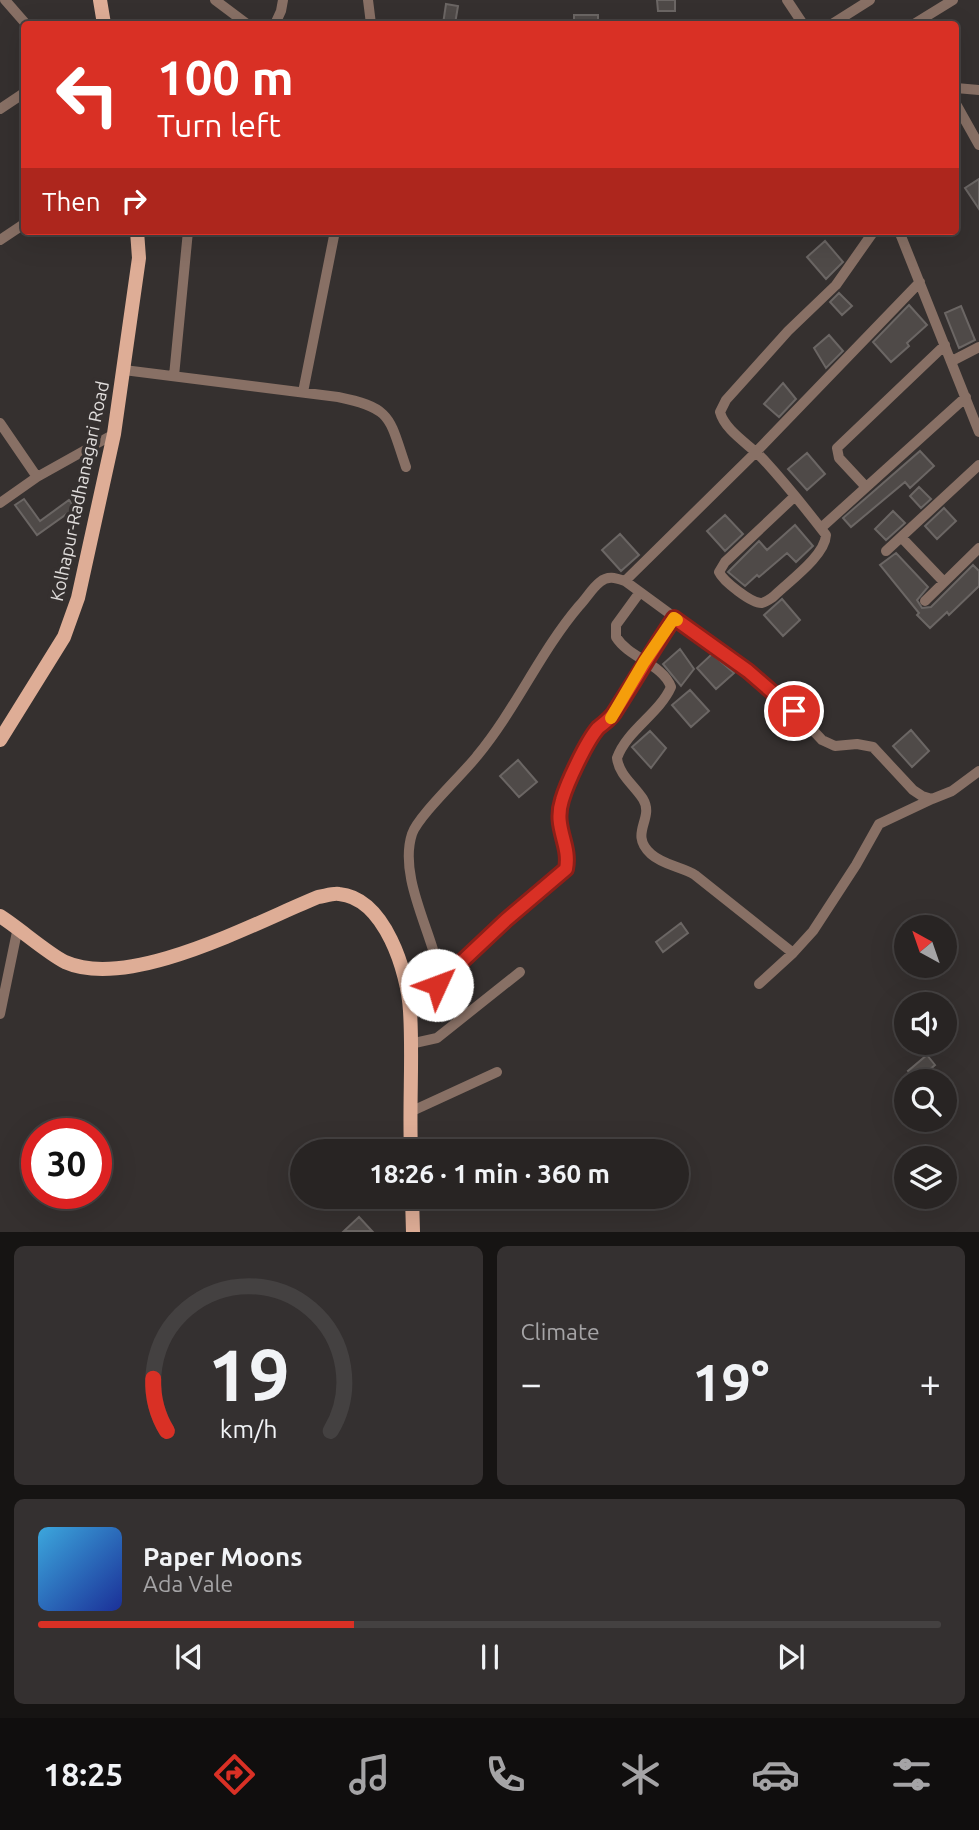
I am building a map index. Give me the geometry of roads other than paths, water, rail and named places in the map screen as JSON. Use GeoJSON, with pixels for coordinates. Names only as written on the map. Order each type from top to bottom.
{"type":"FeatureCollection","features":[{"type":"Feature","properties":{"kind":"main road"},"geometry":{"type":"LineString","coordinates":[[100,0],[104,21]]}},
{"type":"Feature","properties":{"kind":"main road","name":"Kolhapur-Radhanagari Road"},"geometry":{"type":"LineString","coordinates":[[0,740],[64,637],[89,555],[124,370],[139,258],[137,235]]}},
{"type":"Feature","properties":{"kind":"main road"},"geometry":{"type":"LineString","coordinates":[[0,916],[64,961],[82,967],[131,966],[179,955],[318,897],[339,894],[353,898],[368,907],[385,926],[403,973],[410,1009],[411,1139]]}},
{"type":"Feature","properties":{"kind":"main road"},"geometry":{"type":"LineString","coordinates":[[412,1209],[413,1231]]}},
{"type":"Feature","properties":{"kind":"street"},"geometry":{"type":"LineString","coordinates":[[5,0],[23,21]]}},
{"type":"Feature","properties":{"kind":"street"},"geometry":{"type":"LineString","coordinates":[[215,0],[243,21]]}},
{"type":"Feature","properties":{"kind":"street"},"geometry":{"type":"LineString","coordinates":[[276,21],[283,0]]}},
{"type":"Feature","properties":{"kind":"street"},"geometry":{"type":"LineString","coordinates":[[369,0],[371,21]]}},
{"type":"Feature","properties":{"kind":"street"},"geometry":{"type":"LineString","coordinates":[[787,0],[801,21]]}},
{"type":"Feature","properties":{"kind":"street"},"geometry":{"type":"LineString","coordinates":[[837,21],[870,0]]}},
{"type":"Feature","properties":{"kind":"street"},"geometry":{"type":"LineString","coordinates":[[919,21],[953,0]]}},
{"type":"Feature","properties":{"kind":"street"},"geometry":{"type":"LineString","coordinates":[[959,88],[979,90]]}},
{"type":"Feature","properties":{"kind":"street"},"geometry":{"type":"LineString","coordinates":[[0,109],[21,95]]}},
{"type":"Feature","properties":{"kind":"street"},"geometry":{"type":"LineString","coordinates":[[959,109],[979,145]]}},
{"type":"Feature","properties":{"kind":"street"},"geometry":{"type":"LineString","coordinates":[[0,240],[21,226]]}},
{"type":"Feature","properties":{"kind":"street"},"geometry":{"type":"LineString","coordinates":[[174,376],[188,235]]}},
{"type":"Feature","properties":{"kind":"street"},"geometry":{"type":"LineString","coordinates":[[303,392],[334,235]]}},
{"type":"Feature","properties":{"kind":"street"},"geometry":{"type":"LineString","coordinates":[[794,496],[725,562],[719,572],[733,587],[755,601],[766,602],[823,548],[826,535],[821,528],[794,496],[756,452],[726,423],[720,412],[726,400],[779,340],[836,285],[871,235]]}},
{"type":"Feature","properties":{"kind":"street"},"geometry":{"type":"LineString","coordinates":[[901,235],[979,432]]}},
{"type":"Feature","properties":{"kind":"street"},"geometry":{"type":"LineString","coordinates":[[625,581],[756,452],[919,282]]}},
{"type":"Feature","properties":{"kind":"street"},"geometry":{"type":"LineString","coordinates":[[866,487],[839,458],[837,448],[945,345]]}},
{"type":"Feature","properties":{"kind":"street"},"geometry":{"type":"LineString","coordinates":[[952,361],[979,347]]}},
{"type":"Feature","properties":{"kind":"street"},"geometry":{"type":"LineString","coordinates":[[124,370],[351,399],[379,409],[391,423],[406,467]]}},
{"type":"Feature","properties":{"kind":"street"},"geometry":{"type":"LineString","coordinates":[[821,528],[966,397]]}},
{"type":"Feature","properties":{"kind":"street"},"geometry":{"type":"LineString","coordinates":[[0,423],[37,477]]}},
{"type":"Feature","properties":{"kind":"street"},"geometry":{"type":"LineString","coordinates":[[0,503],[37,477],[114,434]]}},
{"type":"Feature","properties":{"kind":"street"},"geometry":{"type":"LineString","coordinates":[[886,551],[979,465]]}},
{"type":"Feature","properties":{"kind":"street"},"geometry":{"type":"LineString","coordinates":[[901,537],[944,582]]}},
{"type":"Feature","properties":{"kind":"street"},"geometry":{"type":"LineString","coordinates":[[925,601],[979,548]]}},
{"type":"Feature","properties":{"kind":"street"},"geometry":{"type":"LineString","coordinates":[[437,985],[435,956],[412,883],[412,833],[479,755],[531,680],[550,643],[595,587],[608,578],[625,581],[748,671],[794,711],[822,740],[835,746],[856,744],[873,747],[913,790],[932,799]]}},
{"type":"Feature","properties":{"kind":"street"},"geometry":{"type":"LineString","coordinates":[[640,592],[616,625],[615,632],[624,647],[663,674],[671,687],[660,705],[623,746],[617,758],[623,774],[647,808],[640,834],[646,848],[659,860],[695,875],[793,953]]}},
{"type":"Feature","properties":{"kind":"street"},"geometry":{"type":"LineString","coordinates":[[410,1009],[506,920],[566,869],[569,857],[558,823],[562,801],[587,744],[610,719],[674,618]]}},
{"type":"Feature","properties":{"kind":"street"},"geometry":{"type":"LineString","coordinates":[[759,984],[793,953],[825,914],[879,824],[952,791],[979,771]]}},
{"type":"Feature","properties":{"kind":"street"},"geometry":{"type":"LineString","coordinates":[[0,1014],[18,928]]}},
{"type":"Feature","properties":{"kind":"street"},"geometry":{"type":"LineString","coordinates":[[410,1044],[436,1038],[520,972]]}},
{"type":"Feature","properties":{"kind":"street"},"geometry":{"type":"LineString","coordinates":[[410,1112],[497,1072]]}}]}
